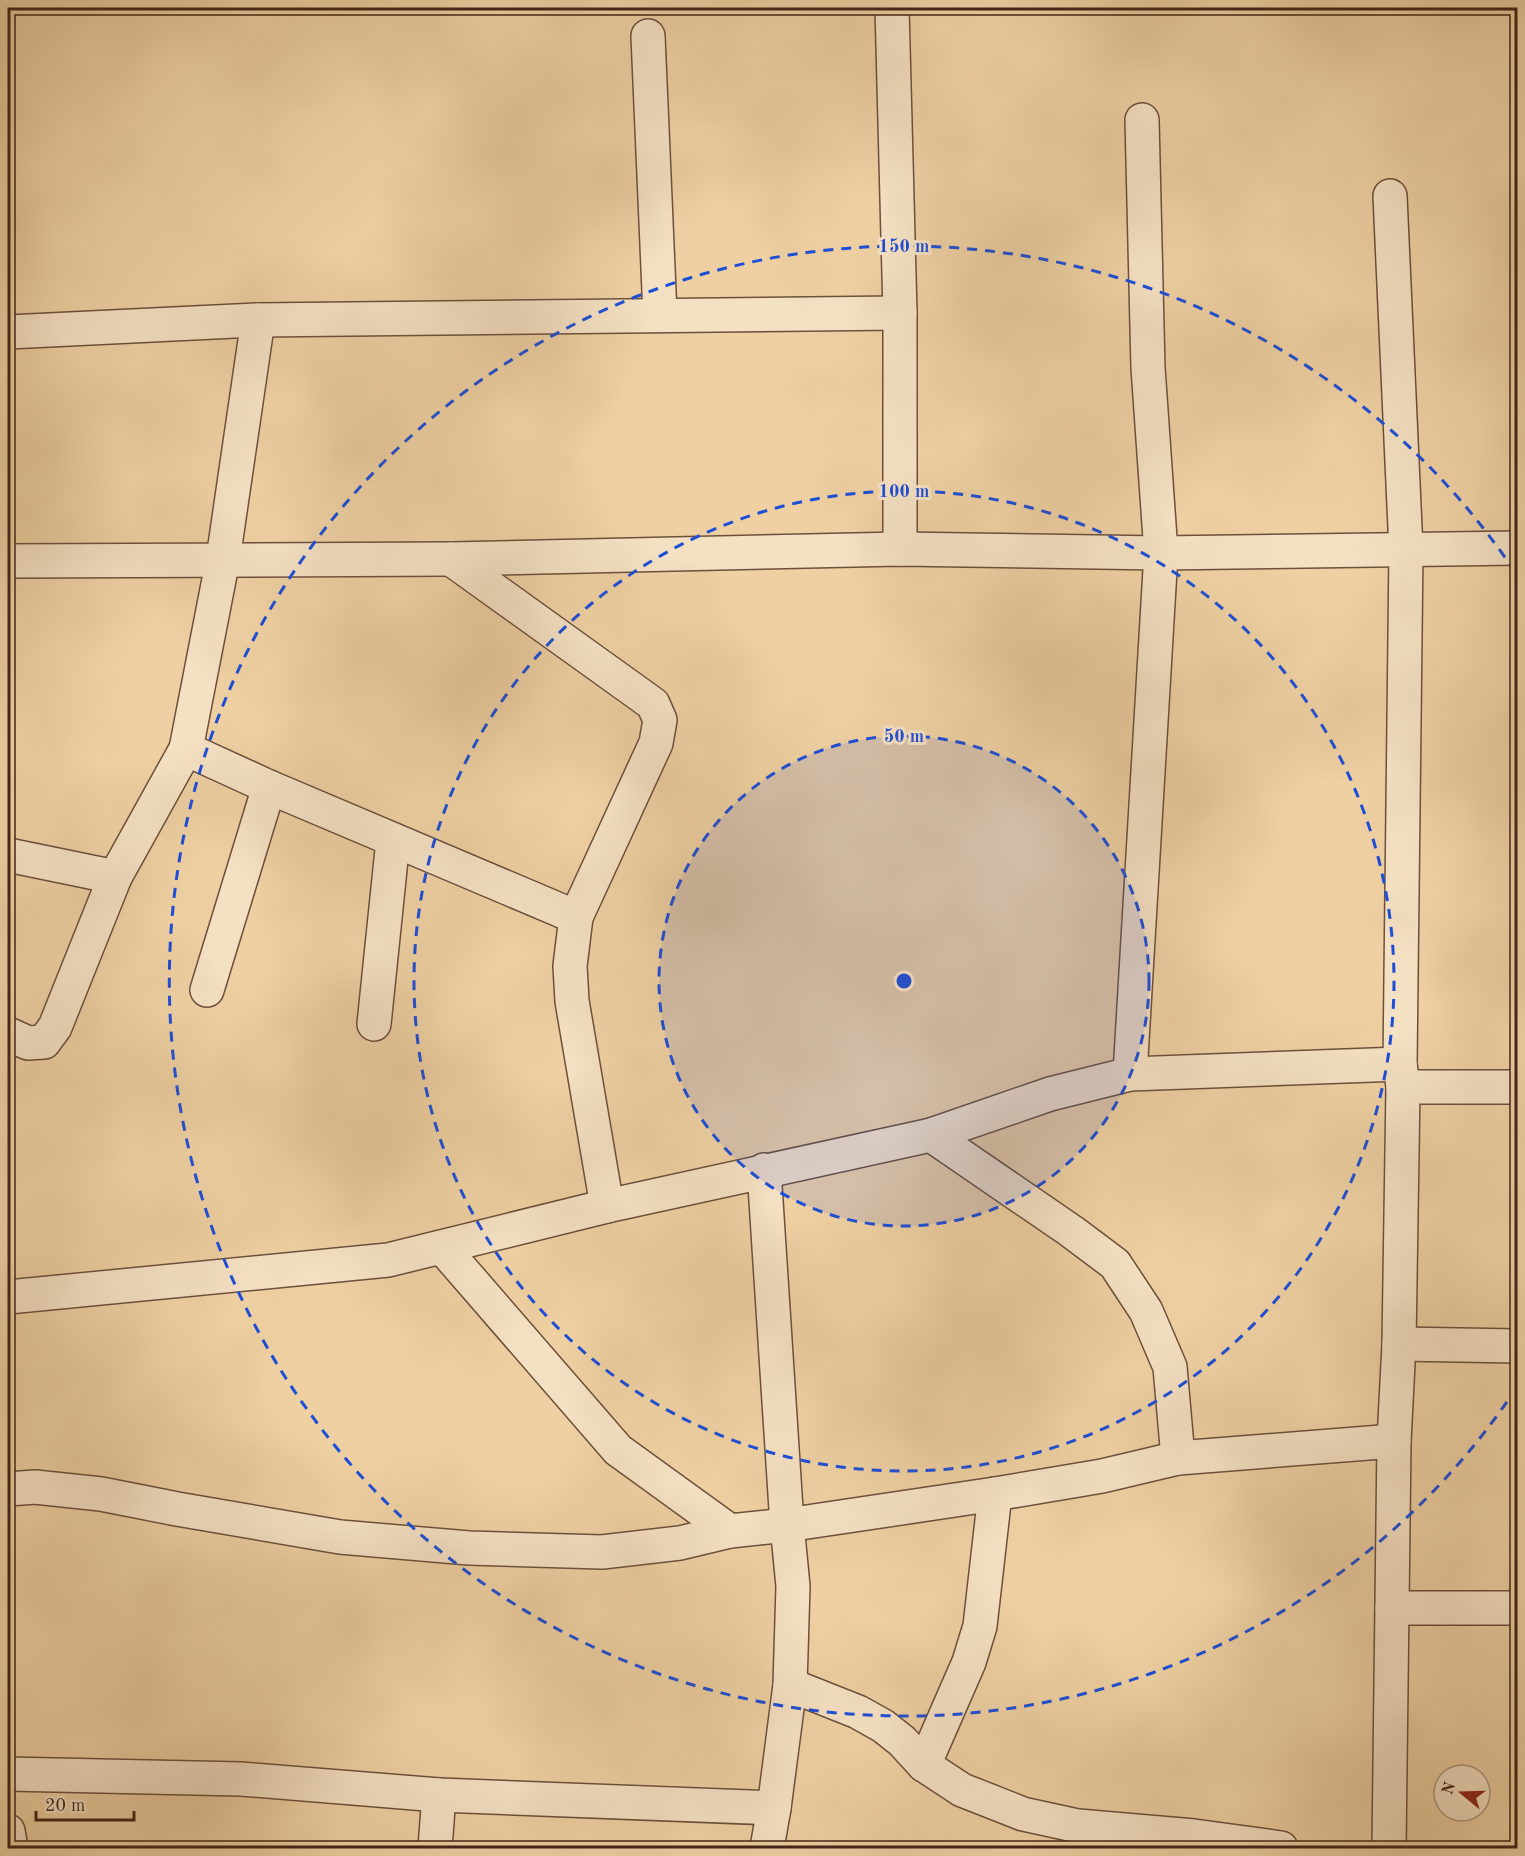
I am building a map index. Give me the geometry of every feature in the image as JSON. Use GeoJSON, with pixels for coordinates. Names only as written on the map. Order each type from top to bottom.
{"type":"FeatureCollection","features":[{"type":"Feature","properties":{"kind":"street"},"geometry":{"type":"LineString","coordinates":[[892,8],[900,313],[900,549]]}},
{"type":"Feature","properties":{"kind":"street"},"geometry":{"type":"LineString","coordinates":[[648,36],[660,315]]}},
{"type":"Feature","properties":{"kind":"street"},"geometry":{"type":"LineString","coordinates":[[1130,1074],[1161,553],[1148,368],[1142,120]]}},
{"type":"Feature","properties":{"kind":"street"},"geometry":{"type":"LineString","coordinates":[[1389,1848],[1394,1441],[1399,1344],[1406,550],[1390,196]]}},
{"type":"Feature","properties":{"kind":"street"},"geometry":{"type":"LineString","coordinates":[[8,332],[258,320],[900,313]]}},
{"type":"Feature","properties":{"kind":"street"},"geometry":{"type":"LineString","coordinates":[[8,1034],[28,1043],[44,1042],[56,1027],[115,877],[186,749],[223,559],[258,320]]}},
{"type":"Feature","properties":{"kind":"street"},"geometry":{"type":"LineString","coordinates":[[8,561],[451,559],[900,549],[1161,553],[1406,550],[1515,539]]}},
{"type":"Feature","properties":{"kind":"street"},"geometry":{"type":"LineString","coordinates":[[451,559],[653,705],[660,720],[656,743],[576,917],[570,966],[572,1001],[607,1206]]}},
{"type":"Feature","properties":{"kind":"street"},"geometry":{"type":"LineString","coordinates":[[186,749],[269,787],[576,917]]}},
{"type":"Feature","properties":{"kind":"street"},"geometry":{"type":"LineString","coordinates":[[207,990],[269,787]]}},
{"type":"Feature","properties":{"kind":"street"},"geometry":{"type":"LineString","coordinates":[[374,1024],[393,840]]}},
{"type":"Feature","properties":{"kind":"street"},"geometry":{"type":"LineString","coordinates":[[8,855],[115,877]]}},
{"type":"Feature","properties":{"kind":"street"},"geometry":{"type":"LineString","coordinates":[[8,1297],[388,1260],[607,1206],[931,1135],[1050,1094],[1130,1074],[1402,1076],[1518,1087]]}},
{"type":"Feature","properties":{"kind":"street"},"geometry":{"type":"LineString","coordinates":[[931,1135],[1115,1264],[1146,1311],[1170,1367],[1178,1458]]}},
{"type":"Feature","properties":{"kind":"street"},"geometry":{"type":"LineString","coordinates":[[764,1170],[793,1586],[790,1685],[767,1848]]}},
{"type":"Feature","properties":{"kind":"street"},"geometry":{"type":"LineString","coordinates":[[442,1248],[618,1450],[730,1531]]}},
{"type":"Feature","properties":{"kind":"street"},"geometry":{"type":"LineString","coordinates":[[1399,1344],[1518,1346]]}},
{"type":"Feature","properties":{"kind":"street"},"geometry":{"type":"LineString","coordinates":[[8,1490],[35,1487],[101,1494],[340,1537],[469,1548],[603,1552],[680,1543],[730,1531],[787,1525],[994,1494],[1102,1476],[1178,1458],[1394,1441]]}},
{"type":"Feature","properties":{"kind":"street"},"geometry":{"type":"LineString","coordinates":[[924,1765],[969,1662],[980,1626],[994,1494]]}},
{"type":"Feature","properties":{"kind":"street"},"geometry":{"type":"LineString","coordinates":[[1392,1608],[1518,1608]]}},
{"type":"Feature","properties":{"kind":"street"},"geometry":{"type":"LineString","coordinates":[[790,1685],[858,1712],[883,1726],[902,1741],[924,1765],[962,1790],[1034,1816],[1077,1826],[1194,1836],[1281,1848]]}},
{"type":"Feature","properties":{"kind":"street"},"geometry":{"type":"LineString","coordinates":[[8,1774],[241,1779],[439,1795],[774,1808]]}},
{"type":"Feature","properties":{"kind":"street"},"geometry":{"type":"LineString","coordinates":[[435,1848],[439,1795]]}},
{"type":"Feature","properties":{"kind":"street"},"geometry":{"type":"LineString","coordinates":[[8,1831],[11,1848]]}}]}
